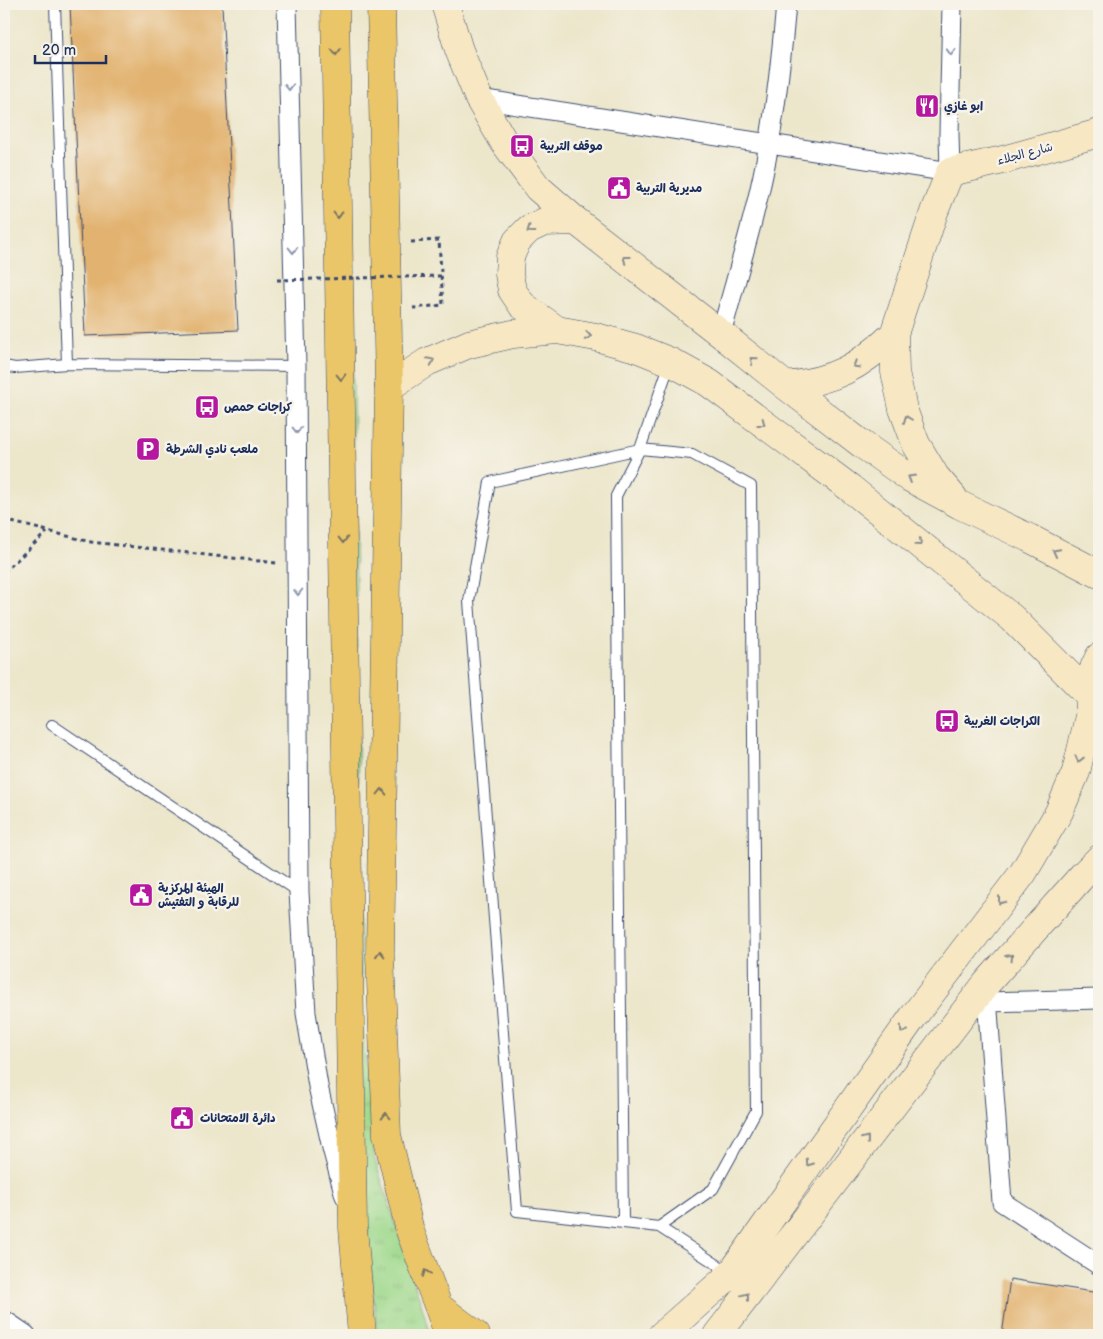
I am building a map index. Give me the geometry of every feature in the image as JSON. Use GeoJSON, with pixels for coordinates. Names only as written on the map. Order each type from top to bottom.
{"type":"FeatureCollection","features":[{"type":"Feature","properties":{"kind":"main road"},"geometry":{"type":"LineString","coordinates":[[335,4],[353,1228],[362,1335]]}},
{"type":"Feature","properties":{"kind":"main road"},"geometry":{"type":"LineString","coordinates":[[381,4],[389,386],[380,954],[387,1135],[410,1230],[449,1335]]}},
{"type":"Feature","properties":{"kind":"main road"},"geometry":{"type":"LineString","coordinates":[[446,4],[459,50],[479,99],[504,142],[538,188],[576,221],[786,386],[863,445],[910,478],[1099,574]]}},
{"type":"Feature","properties":{"kind":"main road","name":"شارع الجلاء"},"geometry":{"type":"LineString","coordinates":[[950,172],[1003,160],[1099,133]]}},
{"type":"Feature","properties":{"kind":"main road"},"geometry":{"type":"LineString","coordinates":[[950,172],[934,212],[894,334],[895,372],[903,409],[916,444],[936,476],[960,504]]}},
{"type":"Feature","properties":{"kind":"main road"},"geometry":{"type":"LineString","coordinates":[[557,330],[522,305],[512,290],[509,274],[510,257],[517,241],[529,229],[544,222],[576,221]]}},
{"type":"Feature","properties":{"kind":"main road"},"geometry":{"type":"LineString","coordinates":[[389,386],[427,362],[469,344],[512,334],[557,330],[596,337],[636,348],[671,362],[709,383],[858,494],[1012,618],[1093,714]]}},
{"type":"Feature","properties":{"kind":"main road"},"geometry":{"type":"LineString","coordinates":[[786,386],[826,379],[845,371],[879,349],[894,334]]}},
{"type":"Feature","properties":{"kind":"main road"},"geometry":{"type":"LineString","coordinates":[[662,1335],[731,1274],[913,1017],[1023,873],[1060,812],[1076,772],[1093,714],[1091,676],[1099,657]]}},
{"type":"Feature","properties":{"kind":"main road"},"geometry":{"type":"LineString","coordinates":[[716,1335],[986,993],[1083,875],[1099,860]]}},
{"type":"Feature","properties":{"kind":"main road"},"geometry":{"type":"LineString","coordinates":[[439,1307],[476,1335]]}},
{"type":"Feature","properties":{"kind":"street"},"geometry":{"type":"LineString","coordinates":[[287,4],[296,366],[299,892],[306,1013],[318,1086],[353,1228]]}},
{"type":"Feature","properties":{"kind":"street"},"geometry":{"type":"LineString","coordinates":[[721,334],[758,197],[769,144],[780,66],[786,4]]}},
{"type":"Feature","properties":{"kind":"street"},"geometry":{"type":"LineString","coordinates":[[479,99],[950,172],[952,4]]}},
{"type":"Feature","properties":{"kind":"street"},"geometry":{"type":"LineString","coordinates":[[1097,1261],[1002,1202],[986,993],[1099,999]]}},
{"type":"Feature","properties":{"kind":"street"},"geometry":{"type":"LineString","coordinates":[[4,1320],[26,1335]]}},
{"type":"Feature","properties":{"kind":"street"},"geometry":{"type":"LineString","coordinates":[[4,1334],[16,1335]]}},
{"type":"Feature","properties":{"kind":"lane"},"geometry":{"type":"LineString","coordinates":[[55,4],[67,364]]}},
{"type":"Feature","properties":{"kind":"lane"},"geometry":{"type":"LineString","coordinates":[[623,1223],[616,496],[640,449],[671,362]]}},
{"type":"Feature","properties":{"kind":"lane"},"geometry":{"type":"LineString","coordinates":[[4,366],[15,368],[67,364],[296,366]]}},
{"type":"Feature","properties":{"kind":"lane"},"geometry":{"type":"LineString","coordinates":[[660,1227],[713,1189],[756,1111],[751,486],[692,454],[640,449],[490,482],[469,601],[517,1212],[660,1227],[731,1274]]}},
{"type":"Feature","properties":{"kind":"lane"},"geometry":{"type":"LineString","coordinates":[[52,724],[299,892]]}},
{"type":"Feature","properties":{"kind":"path"},"geometry":{"type":"LineString","coordinates":[[439,240],[443,305]]}},
{"type":"Feature","properties":{"kind":"path"},"geometry":{"type":"LineString","coordinates":[[277,280],[441,276]]}},
{"type":"Feature","properties":{"kind":"path"},"geometry":{"type":"LineString","coordinates":[[4,520],[91,542],[298,566]]}},
{"type":"Feature","properties":{"kind":"path"},"geometry":{"type":"LineString","coordinates":[[4,572],[48,531]]}},
{"type":"Feature","properties":{"kind":"green space"},"geometry":{"type":"Polygon","coordinates":[[[334,4],[349,4],[362,1019],[374,1157],[431,1335],[377,1335],[360,1153],[334,4]]]}},
{"type":"Feature","properties":{"kind":"building"},"geometry":{"type":"Polygon","coordinates":[[[70,4],[222,4],[238,330],[85,336],[70,4]]]}},
{"type":"Feature","properties":{"kind":"building"},"geometry":{"type":"Polygon","coordinates":[[[1010,1279],[1099,1293],[1099,1335],[1002,1335],[1010,1279]]]}},
{"type":"Feature","properties":{"kind":"place","name":"ابو غازي"},"geometry":{"type":"Point","coordinates":[927,106]}},
{"type":"Feature","properties":{"kind":"place","name":"موقف التربية"},"geometry":{"type":"Point","coordinates":[522,146]}},
{"type":"Feature","properties":{"kind":"place","name":"مديرية التربية"},"geometry":{"type":"Point","coordinates":[619,188]}},
{"type":"Feature","properties":{"kind":"place","name":"كراجات حمص"},"geometry":{"type":"Point","coordinates":[207,407]}},
{"type":"Feature","properties":{"kind":"place","name":"ملعب نادي الشرطة"},"geometry":{"type":"Point","coordinates":[148,449]}},
{"type":"Feature","properties":{"kind":"place","name":"الكراجات الغربية"},"geometry":{"type":"Point","coordinates":[947,721]}},
{"type":"Feature","properties":{"kind":"place","name":"الهيئة المركزية للرقابة و التفتيش"},"geometry":{"type":"Point","coordinates":[141,895]}},
{"type":"Feature","properties":{"kind":"place","name":"دائرة الامتحانات"},"geometry":{"type":"Point","coordinates":[182,1118]}}]}
